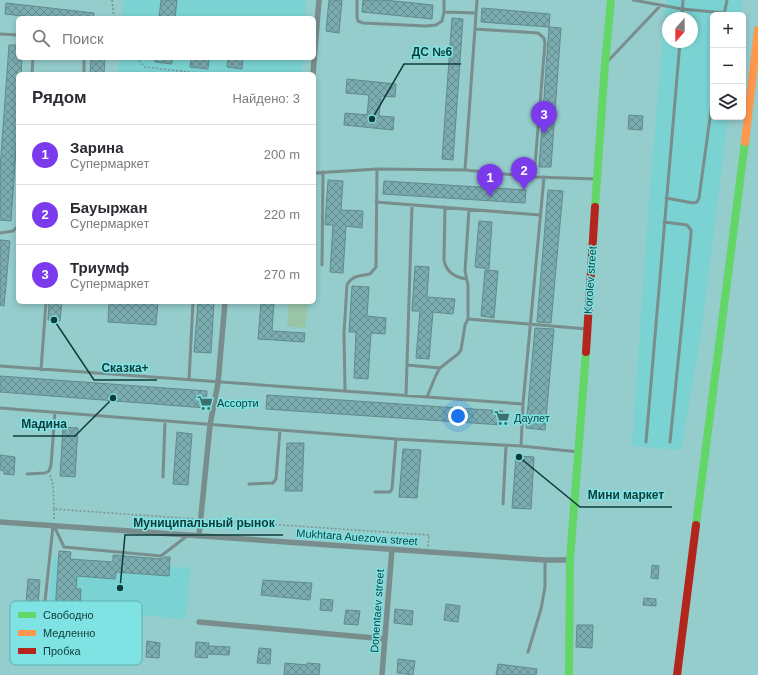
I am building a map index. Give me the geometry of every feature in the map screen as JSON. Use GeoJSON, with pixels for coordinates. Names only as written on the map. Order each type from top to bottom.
{"type":"FeatureCollection","features":[{"type":"Feature","properties":{"kind":"street"},"geometry":{"type":"LineString","coordinates":[[316,37],[319,0]]}},
{"type":"Feature","properties":{"kind":"street","name":"Korolev street"},"geometry":{"type":"LineString","coordinates":[[568,675],[570,560],[605,64],[611,0]]}},
{"type":"Feature","properties":{"kind":"street"},"geometry":{"type":"LineString","coordinates":[[677,675],[696,516],[734,231],[758,30]]}},
{"type":"Feature","properties":{"kind":"street"},"geometry":{"type":"LineString","coordinates":[[313,72],[314,60]]}},
{"type":"Feature","properties":{"kind":"street"},"geometry":{"type":"LineString","coordinates":[[199,536],[210,425],[218,383],[225,304]]}},
{"type":"Feature","properties":{"kind":"street","name":"Mukhtara Auezova street"},"geometry":{"type":"LineString","coordinates":[[0,522],[392,550],[545,560],[570,560]]}},
{"type":"Feature","properties":{"kind":"street","name":"Donentaev street"},"geometry":{"type":"LineString","coordinates":[[382,675],[392,550]]}},
{"type":"Feature","properties":{"kind":"street"},"geometry":{"type":"LineString","coordinates":[[199,622],[385,639]]}},
{"type":"Feature","properties":{"kind":"lane"},"geometry":{"type":"LineString","coordinates":[[358,0],[357,17],[358,21],[363,23],[426,26],[436,25],[442,21],[444,0]]}},
{"type":"Feature","properties":{"kind":"lane"},"geometry":{"type":"LineString","coordinates":[[465,170],[477,0]]}},
{"type":"Feature","properties":{"kind":"lane"},"geometry":{"type":"LineString","coordinates":[[633,0],[710,12]]}},
{"type":"Feature","properties":{"kind":"lane"},"geometry":{"type":"LineString","coordinates":[[682,9],[683,0]]}},
{"type":"Feature","properties":{"kind":"lane"},"geometry":{"type":"LineString","coordinates":[[724,12],[727,0]]}},
{"type":"Feature","properties":{"kind":"lane"},"geometry":{"type":"LineString","coordinates":[[605,64],[661,5]]}},
{"type":"Feature","properties":{"kind":"lane"},"geometry":{"type":"LineString","coordinates":[[444,12],[476,13]]}},
{"type":"Feature","properties":{"kind":"lane"},"geometry":{"type":"LineString","coordinates":[[475,29],[538,33],[544,38],[545,44],[534,177]]}},
{"type":"Feature","properties":{"kind":"lane"},"geometry":{"type":"LineString","coordinates":[[0,34],[16,35]]}},
{"type":"Feature","properties":{"kind":"lane"},"geometry":{"type":"LineString","coordinates":[[646,442],[679,48]]}},
{"type":"Feature","properties":{"kind":"lane"},"geometry":{"type":"LineString","coordinates":[[32,72],[33,60]]}},
{"type":"Feature","properties":{"kind":"lane"},"geometry":{"type":"LineString","coordinates":[[84,60],[84,72]]}},
{"type":"Feature","properties":{"kind":"lane"},"geometry":{"type":"LineString","coordinates":[[666,198],[693,203],[697,202],[699,198],[710,118]]}},
{"type":"Feature","properties":{"kind":"lane"},"geometry":{"type":"LineString","coordinates":[[345,391],[344,333],[347,285],[355,276],[370,274],[376,267],[377,169]]}},
{"type":"Feature","properties":{"kind":"lane"},"geometry":{"type":"LineString","coordinates":[[316,173],[377,169],[465,170],[534,177],[597,179]]}},
{"type":"Feature","properties":{"kind":"lane"},"geometry":{"type":"LineString","coordinates":[[322,266],[323,172]]}},
{"type":"Feature","properties":{"kind":"lane"},"geometry":{"type":"LineString","coordinates":[[521,446],[523,404],[544,177]]}},
{"type":"Feature","properties":{"kind":"lane"},"geometry":{"type":"LineString","coordinates":[[376,202],[540,215]]}},
{"type":"Feature","properties":{"kind":"lane"},"geometry":{"type":"LineString","coordinates":[[406,396],[412,205]]}},
{"type":"Feature","properties":{"kind":"lane"},"geometry":{"type":"LineString","coordinates":[[445,207],[446,269],[454,276],[466,279]]}},
{"type":"Feature","properties":{"kind":"lane"},"geometry":{"type":"LineString","coordinates":[[427,397],[440,368],[461,350],[465,325],[468,319],[468,285],[465,271],[469,209]]}},
{"type":"Feature","properties":{"kind":"lane"},"geometry":{"type":"LineString","coordinates":[[664,222],[687,225],[691,234],[670,442]]}},
{"type":"Feature","properties":{"kind":"lane"},"geometry":{"type":"LineString","coordinates":[[0,233],[13,231],[16,228]]}},
{"type":"Feature","properties":{"kind":"lane"},"geometry":{"type":"LineString","coordinates":[[41,370],[46,304]]}},
{"type":"Feature","properties":{"kind":"lane"},"geometry":{"type":"LineString","coordinates":[[189,380],[193,304]]}},
{"type":"Feature","properties":{"kind":"lane"},"geometry":{"type":"LineString","coordinates":[[468,319],[587,330]]}},
{"type":"Feature","properties":{"kind":"lane"},"geometry":{"type":"LineString","coordinates":[[407,365],[440,368]]}},
{"type":"Feature","properties":{"kind":"lane"},"geometry":{"type":"LineString","coordinates":[[0,366],[523,404]]}},
{"type":"Feature","properties":{"kind":"lane"},"geometry":{"type":"LineString","coordinates":[[0,408],[396,439],[521,446],[578,452]]}},
{"type":"Feature","properties":{"kind":"lane"},"geometry":{"type":"LineString","coordinates":[[27,474],[45,473],[49,471],[51,465],[55,412]]}},
{"type":"Feature","properties":{"kind":"lane"},"geometry":{"type":"LineString","coordinates":[[163,477],[165,421]]}},
{"type":"Feature","properties":{"kind":"lane"},"geometry":{"type":"LineString","coordinates":[[249,484],[273,483],[276,479],[280,430]]}},
{"type":"Feature","properties":{"kind":"lane"},"geometry":{"type":"LineString","coordinates":[[375,492],[390,492],[392,489],[396,439]]}},
{"type":"Feature","properties":{"kind":"lane"},"geometry":{"type":"LineString","coordinates":[[503,504],[506,445]]}},
{"type":"Feature","properties":{"kind":"lane"},"geometry":{"type":"LineString","coordinates":[[54,525],[64,547],[161,556],[188,535]]}},
{"type":"Feature","properties":{"kind":"lane"},"geometry":{"type":"LineString","coordinates":[[45,601],[54,525]]}},
{"type":"Feature","properties":{"kind":"lane"},"geometry":{"type":"LineString","coordinates":[[528,652],[541,609],[545,587],[545,560]]}},
{"type":"Feature","properties":{"kind":"path"},"geometry":{"type":"LineString","coordinates":[[112,0],[114,16]]}},
{"type":"Feature","properties":{"kind":"path"},"geometry":{"type":"LineString","coordinates":[[138,60],[145,67],[189,72]]}},
{"type":"Feature","properties":{"kind":"path"},"geometry":{"type":"LineString","coordinates":[[49,471],[53,485],[54,525]]}},
{"type":"Feature","properties":{"kind":"path"},"geometry":{"type":"LineString","coordinates":[[54,509],[429,535],[428,552]]}},
{"type":"Feature","properties":{"kind":"shaded area"},"geometry":{"type":"Polygon","coordinates":[[[124,0],[306,0],[305,16],[122,16],[124,0]]]}},
{"type":"Feature","properties":{"kind":"shaded area"},"geometry":{"type":"Polygon","coordinates":[[[666,0],[743,0],[741,12],[710,12],[710,120],[728,120],[701,333],[681,450],[632,446],[648,214],[662,48],[698,48],[698,12],[665,12],[666,0]]]}},
{"type":"Feature","properties":{"kind":"shaded area"},"geometry":{"type":"Polygon","coordinates":[[[119,60],[303,60],[302,72],[118,72],[119,60]]]}},
{"type":"Feature","properties":{"kind":"shaded area"},"geometry":{"type":"Polygon","coordinates":[[[53,557],[190,568],[186,619],[142,615],[142,601],[50,601],[53,557]]]}},
{"type":"Feature","properties":{"kind":"green space"},"geometry":{"type":"Polygon","coordinates":[[[289,304],[308,304],[305,328],[287,326],[289,304]]]}},
{"type":"Feature","properties":{"kind":"building"},"geometry":{"type":"Polygon","coordinates":[[[161,0],[177,0],[175,16],[159,16],[161,0]]]}},
{"type":"Feature","properties":{"kind":"building"},"geometry":{"type":"Polygon","coordinates":[[[329,0],[342,0],[339,33],[326,31],[329,0]]]}},
{"type":"Feature","properties":{"kind":"building"},"geometry":{"type":"Polygon","coordinates":[[[363,0],[384,0],[433,5],[432,19],[362,12],[363,0]]]}},
{"type":"Feature","properties":{"kind":"building"},"geometry":{"type":"Polygon","coordinates":[[[6,3],[94,13],[93,16],[23,16],[5,14],[6,3]]]}},
{"type":"Feature","properties":{"kind":"building"},"geometry":{"type":"Polygon","coordinates":[[[482,8],[550,14],[549,27],[481,22],[482,8]]]}},
{"type":"Feature","properties":{"kind":"building"},"geometry":{"type":"Polygon","coordinates":[[[452,18],[463,19],[453,160],[442,159],[452,18]]]}},
{"type":"Feature","properties":{"kind":"building"},"geometry":{"type":"Polygon","coordinates":[[[549,27],[561,28],[551,167],[539,167],[549,27]]]}},
{"type":"Feature","properties":{"kind":"building"},"geometry":{"type":"Polygon","coordinates":[[[9,45],[16,45],[16,60],[22,60],[21,72],[16,72],[16,149],[11,221],[0,220],[0,169],[9,45]]]}},
{"type":"Feature","properties":{"kind":"building"},"geometry":{"type":"Polygon","coordinates":[[[91,60],[105,60],[104,72],[90,72],[91,60]]]}},
{"type":"Feature","properties":{"kind":"building"},"geometry":{"type":"Polygon","coordinates":[[[155,60],[172,60],[172,64],[155,62],[155,60]]]}},
{"type":"Feature","properties":{"kind":"building"},"geometry":{"type":"Polygon","coordinates":[[[191,60],[209,60],[208,69],[190,67],[191,60]]]}},
{"type":"Feature","properties":{"kind":"building"},"geometry":{"type":"Polygon","coordinates":[[[228,60],[243,60],[242,69],[227,67],[228,60]]]}},
{"type":"Feature","properties":{"kind":"building"},"geometry":{"type":"Polygon","coordinates":[[[347,79],[396,84],[395,97],[381,96],[379,116],[394,117],[393,130],[344,125],[345,113],[367,115],[369,95],[346,93],[347,79]]]}},
{"type":"Feature","properties":{"kind":"building"},"geometry":{"type":"Polygon","coordinates":[[[629,115],[643,116],[642,130],[628,129],[629,115]]]}},
{"type":"Feature","properties":{"kind":"building"},"geometry":{"type":"Polygon","coordinates":[[[328,180],[343,181],[341,210],[363,211],[362,228],[346,226],[343,273],[330,272],[333,225],[325,225],[328,180]]]}},
{"type":"Feature","properties":{"kind":"building"},"geometry":{"type":"Polygon","coordinates":[[[384,181],[526,190],[525,203],[383,194],[384,181]]]}},
{"type":"Feature","properties":{"kind":"building"},"geometry":{"type":"Polygon","coordinates":[[[548,190],[563,191],[551,323],[537,322],[548,190]]]}},
{"type":"Feature","properties":{"kind":"building"},"geometry":{"type":"Polygon","coordinates":[[[479,221],[492,222],[489,269],[475,267],[479,221]]]}},
{"type":"Feature","properties":{"kind":"building"},"geometry":{"type":"Polygon","coordinates":[[[0,240],[10,241],[4,306],[0,305],[0,240]]]}},
{"type":"Feature","properties":{"kind":"building"},"geometry":{"type":"Polygon","coordinates":[[[415,266],[429,267],[427,297],[455,299],[453,314],[433,312],[429,359],[416,358],[420,311],[412,311],[415,266]]]}},
{"type":"Feature","properties":{"kind":"building"},"geometry":{"type":"Polygon","coordinates":[[[485,270],[498,271],[494,318],[481,316],[485,270]]]}},
{"type":"Feature","properties":{"kind":"building"},"geometry":{"type":"Polygon","coordinates":[[[352,286],[369,287],[367,316],[386,318],[385,334],[371,333],[368,379],[354,378],[356,332],[349,332],[352,286]]]}},
{"type":"Feature","properties":{"kind":"building"},"geometry":{"type":"Polygon","coordinates":[[[49,304],[62,304],[60,321],[48,320],[49,304]]]}},
{"type":"Feature","properties":{"kind":"building"},"geometry":{"type":"Polygon","coordinates":[[[109,304],[158,304],[156,325],[108,322],[109,304]]]}},
{"type":"Feature","properties":{"kind":"building"},"geometry":{"type":"Polygon","coordinates":[[[198,304],[214,304],[211,353],[194,352],[198,304]]]}},
{"type":"Feature","properties":{"kind":"building"},"geometry":{"type":"Polygon","coordinates":[[[261,304],[274,304],[272,331],[305,333],[304,342],[258,339],[261,304]]]}},
{"type":"Feature","properties":{"kind":"building"},"geometry":{"type":"Polygon","coordinates":[[[535,328],[554,329],[545,430],[526,428],[535,328]]]}},
{"type":"Feature","properties":{"kind":"building"},"geometry":{"type":"Polygon","coordinates":[[[0,376],[207,391],[206,408],[0,392],[0,376]]]}},
{"type":"Feature","properties":{"kind":"building"},"geometry":{"type":"Polygon","coordinates":[[[267,395],[503,411],[502,425],[266,409],[267,395]]]}},
{"type":"Feature","properties":{"kind":"building"},"geometry":{"type":"Polygon","coordinates":[[[63,427],[78,428],[75,477],[60,476],[63,427]]]}},
{"type":"Feature","properties":{"kind":"building"},"geometry":{"type":"Polygon","coordinates":[[[177,432],[192,434],[188,485],[173,484],[177,432]]]}},
{"type":"Feature","properties":{"kind":"building"},"geometry":{"type":"Polygon","coordinates":[[[287,443],[304,443],[302,491],[285,491],[287,443]]]}},
{"type":"Feature","properties":{"kind":"building"},"geometry":{"type":"Polygon","coordinates":[[[403,449],[421,450],[417,498],[399,497],[403,449]]]}},
{"type":"Feature","properties":{"kind":"building"},"geometry":{"type":"Polygon","coordinates":[[[0,455],[15,457],[14,475],[4,474],[4,471],[0,470],[0,455]]]}},
{"type":"Feature","properties":{"kind":"building"},"geometry":{"type":"Polygon","coordinates":[[[516,456],[534,457],[531,509],[512,508],[516,456]]]}},
{"type":"Feature","properties":{"kind":"building"},"geometry":{"type":"Polygon","coordinates":[[[59,551],[71,552],[70,559],[113,562],[113,555],[161,559],[170,557],[169,576],[116,572],[115,579],[77,576],[76,589],[81,589],[81,601],[56,601],[59,551]]]}},
{"type":"Feature","properties":{"kind":"building"},"geometry":{"type":"Polygon","coordinates":[[[652,565],[659,566],[658,579],[651,578],[652,565]]]}},
{"type":"Feature","properties":{"kind":"building"},"geometry":{"type":"Polygon","coordinates":[[[28,579],[40,580],[38,601],[26,601],[28,579]]]}},
{"type":"Feature","properties":{"kind":"building"},"geometry":{"type":"Polygon","coordinates":[[[263,580],[312,583],[310,600],[261,595],[263,580]]]}},
{"type":"Feature","properties":{"kind":"building"},"geometry":{"type":"Polygon","coordinates":[[[644,598],[656,599],[656,606],[643,605],[644,598]]]}},
{"type":"Feature","properties":{"kind":"building"},"geometry":{"type":"Polygon","coordinates":[[[321,599],[333,600],[332,611],[320,610],[321,599]]]}},
{"type":"Feature","properties":{"kind":"building"},"geometry":{"type":"Polygon","coordinates":[[[446,604],[460,606],[458,622],[444,620],[446,604]]]}},
{"type":"Feature","properties":{"kind":"building"},"geometry":{"type":"Polygon","coordinates":[[[395,609],[413,611],[412,625],[394,623],[395,609]]]}},
{"type":"Feature","properties":{"kind":"building"},"geometry":{"type":"Polygon","coordinates":[[[346,610],[360,611],[358,625],[344,624],[346,610]]]}},
{"type":"Feature","properties":{"kind":"building"},"geometry":{"type":"Polygon","coordinates":[[[577,625],[593,625],[592,648],[576,647],[577,625]]]}},
{"type":"Feature","properties":{"kind":"building"},"geometry":{"type":"Polygon","coordinates":[[[147,641],[160,643],[159,658],[146,657],[147,641]]]}},
{"type":"Feature","properties":{"kind":"building"},"geometry":{"type":"Polygon","coordinates":[[[196,642],[209,643],[208,646],[230,647],[229,655],[208,654],[207,658],[195,657],[196,642]]]}},
{"type":"Feature","properties":{"kind":"building"},"geometry":{"type":"Polygon","coordinates":[[[259,648],[271,649],[270,664],[257,663],[259,648]]]}},
{"type":"Feature","properties":{"kind":"building"},"geometry":{"type":"Polygon","coordinates":[[[398,659],[415,661],[413,675],[397,673],[398,659]]]}},
{"type":"Feature","properties":{"kind":"building"},"geometry":{"type":"Polygon","coordinates":[[[285,663],[307,665],[307,663],[320,664],[319,675],[284,675],[285,663]]]}},
{"type":"Feature","properties":{"kind":"building"},"geometry":{"type":"Polygon","coordinates":[[[498,664],[537,669],[536,675],[496,675],[498,664]]]}},
{"type":"Feature","properties":{"kind":"traffic: fast"},"geometry":{"type":"LineString","coordinates":[[595,207],[611,0]]}},
{"type":"Feature","properties":{"kind":"traffic: fast"},"geometry":{"type":"LineString","coordinates":[[696,525],[745,142]]}},
{"type":"Feature","properties":{"kind":"traffic: fast"},"geometry":{"type":"LineString","coordinates":[[569,675],[570,560],[586,352]]}},
{"type":"Feature","properties":{"kind":"traffic: slow"},"geometry":{"type":"LineString","coordinates":[[745,142],[758,30]]}},
{"type":"Feature","properties":{"kind":"traffic: jam"},"geometry":{"type":"LineString","coordinates":[[586,352],[595,207]]}},
{"type":"Feature","properties":{"kind":"traffic: jam"},"geometry":{"type":"LineString","coordinates":[[677,675],[696,525]]}},
{"type":"Feature","properties":{"kind":"place","name":"ДС №6"},"geometry":{"type":"Point","coordinates":[372,119]}},
{"type":"Feature","properties":{"kind":"place","name":"Триумф"},"geometry":{"type":"Point","coordinates":[544,134]}},
{"type":"Feature","properties":{"kind":"place","name":"Бауыржан"},"geometry":{"type":"Point","coordinates":[524,190]}},
{"type":"Feature","properties":{"kind":"place","name":"Зарина"},"geometry":{"type":"Point","coordinates":[490,197]}},
{"type":"Feature","properties":{"kind":"place","name":"Сказка+"},"geometry":{"type":"Point","coordinates":[54,320]}},
{"type":"Feature","properties":{"kind":"place","name":"Мадина"},"geometry":{"type":"Point","coordinates":[113,398]}},
{"type":"Feature","properties":{"kind":"place","name":"Ассорти"},"geometry":{"type":"Point","coordinates":[205,403]}},
{"type":"Feature","properties":{"kind":"place","name":"Даулет"},"geometry":{"type":"Point","coordinates":[502,418]}},
{"type":"Feature","properties":{"kind":"place","name":"Мини маркет"},"geometry":{"type":"Point","coordinates":[519,457]}},
{"type":"Feature","properties":{"kind":"place","name":"Муниципальный рынок"},"geometry":{"type":"Point","coordinates":[120,588]}}]}
